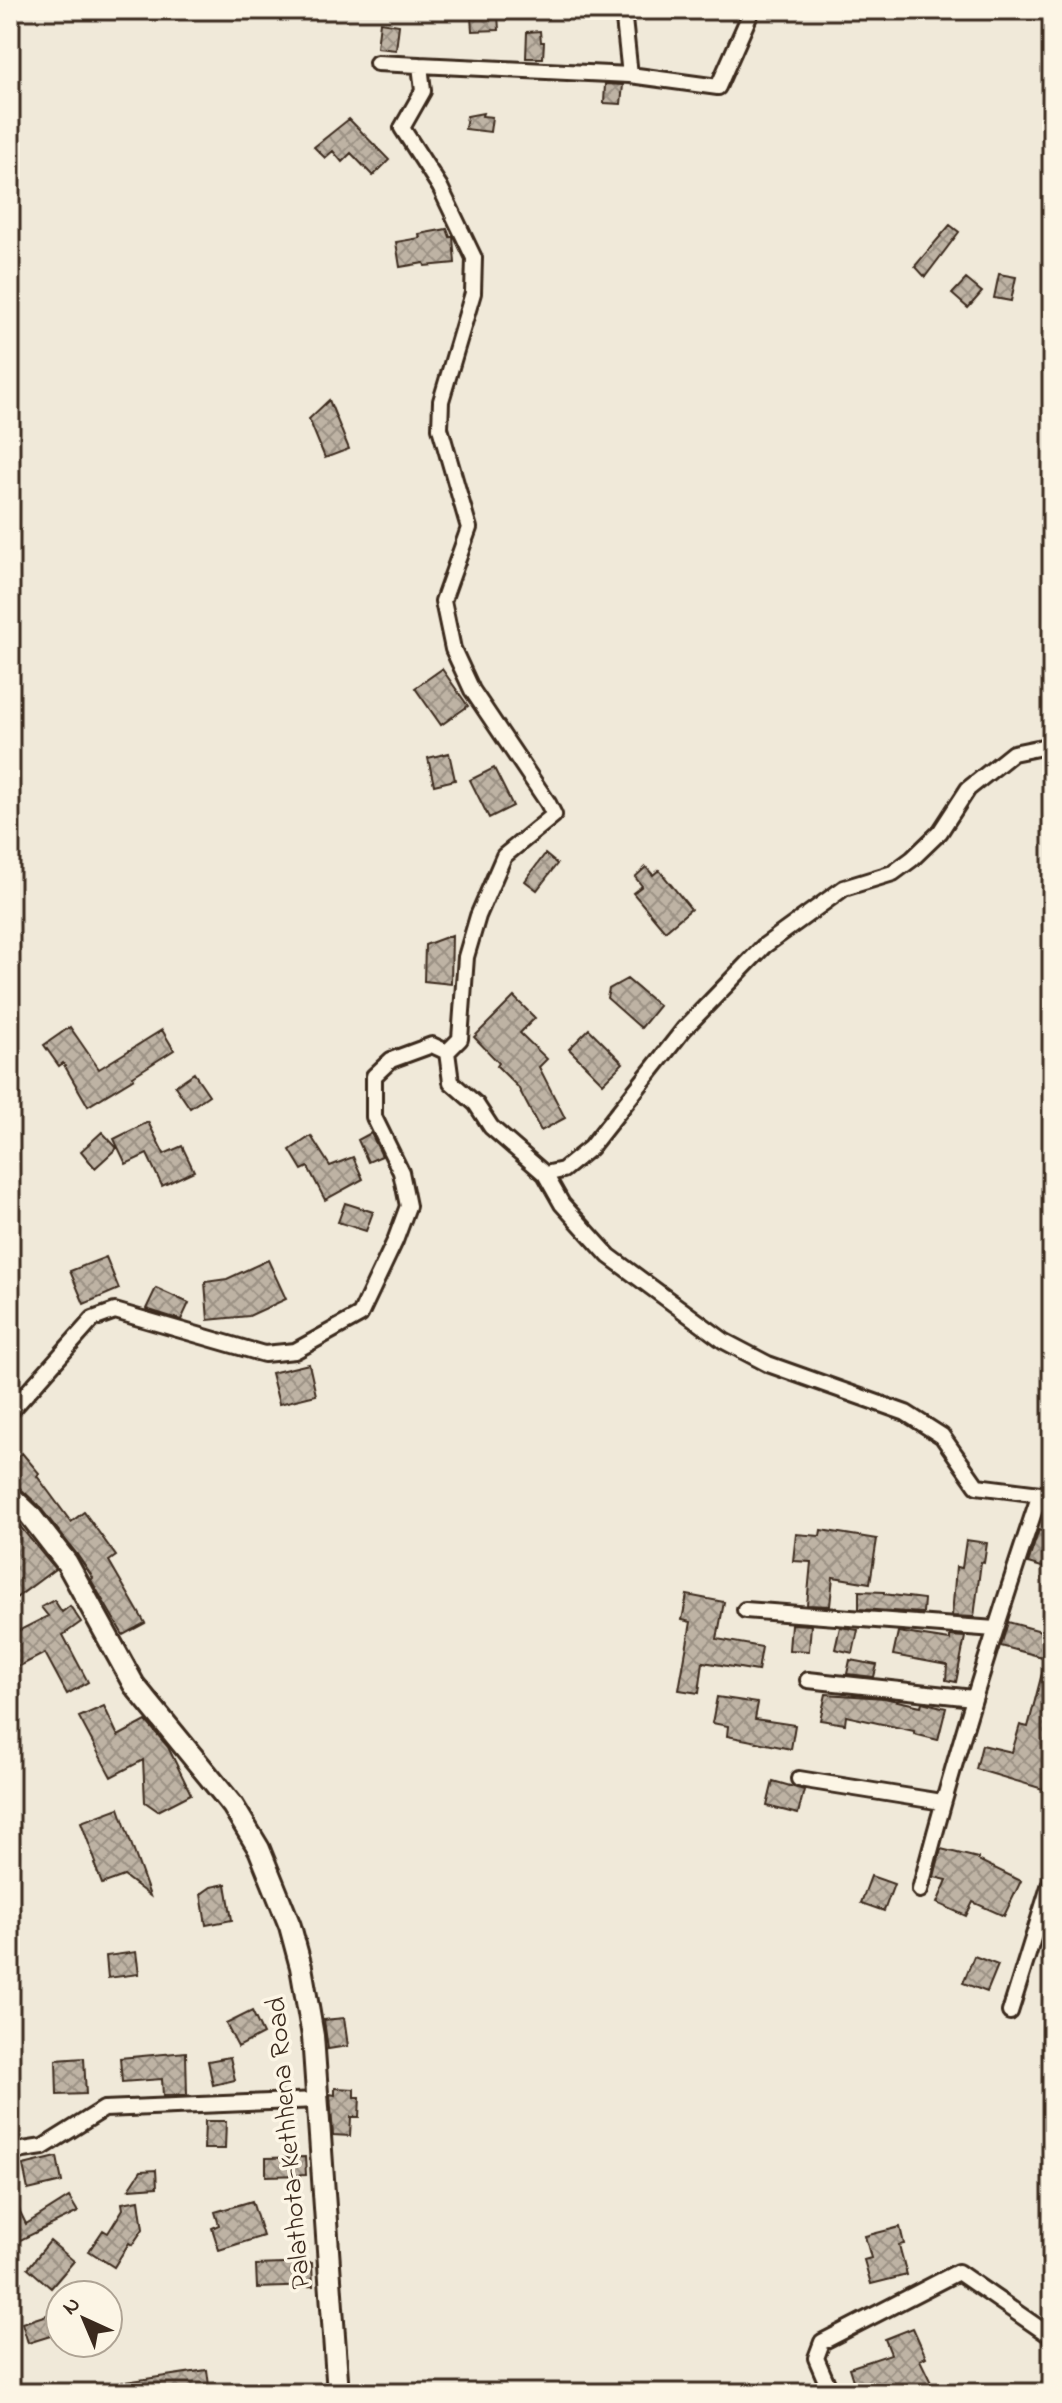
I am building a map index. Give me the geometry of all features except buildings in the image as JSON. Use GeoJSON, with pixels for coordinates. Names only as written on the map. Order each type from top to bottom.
{"type":"FeatureCollection","features":[{"type":"Feature","properties":{"kind":"street"},"geometry":{"type":"LineString","coordinates":[[623,10],[630,75]]}},
{"type":"Feature","properties":{"kind":"street"},"geometry":{"type":"LineString","coordinates":[[377,63],[630,75],[718,87],[752,10]]}},
{"type":"Feature","properties":{"kind":"street"},"geometry":{"type":"LineString","coordinates":[[420,65],[423,91],[402,128],[440,187],[474,258],[473,293],[441,401],[440,428],[469,528],[443,601],[453,649],[472,690],[554,815],[504,856],[478,916],[466,957],[460,1039],[447,1052]]}},
{"type":"Feature","properties":{"kind":"street"},"geometry":{"type":"LineString","coordinates":[[545,1174],[563,1170],[590,1148],[684,1029],[764,946],[844,888],[893,873],[912,859],[940,832],[968,789],[1013,753],[1052,745]]}},
{"type":"Feature","properties":{"kind":"street"},"geometry":{"type":"LineString","coordinates":[[10,1412],[93,1319],[115,1311],[264,1354],[295,1351],[360,1315],[408,1206],[401,1172],[374,1117],[374,1076],[391,1060],[432,1045],[447,1052]]}},
{"type":"Feature","properties":{"kind":"street"},"geometry":{"type":"LineString","coordinates":[[447,1052],[451,1082],[476,1104],[491,1127],[545,1174],[562,1204],[609,1256],[724,1341],[768,1364],[906,1413],[942,1436],[977,1486],[1046,1496],[995,1629],[942,1802],[920,1890]]}},
{"type":"Feature","properties":{"kind":"street","name":"Palathota-Kethhena Road"},"geometry":{"type":"LineString","coordinates":[[10,1496],[29,1514],[67,1563],[134,1685],[233,1806],[259,1849],[290,1926],[313,2036],[338,2393]]}},
{"type":"Feature","properties":{"kind":"street"},"geometry":{"type":"LineString","coordinates":[[745,1610],[995,1629]]}},
{"type":"Feature","properties":{"kind":"street"},"geometry":{"type":"LineString","coordinates":[[808,1680],[973,1698]]}},
{"type":"Feature","properties":{"kind":"street"},"geometry":{"type":"LineString","coordinates":[[799,1779],[942,1802]]}},
{"type":"Feature","properties":{"kind":"street"},"geometry":{"type":"LineString","coordinates":[[1010,2012],[1052,1877]]}},
{"type":"Feature","properties":{"kind":"street"},"geometry":{"type":"LineString","coordinates":[[10,2152],[43,2147],[104,2109],[318,2100]]}},
{"type":"Feature","properties":{"kind":"street"},"geometry":{"type":"LineString","coordinates":[[831,2393],[816,2358],[822,2342],[958,2272],[1052,2337]]}}]}
